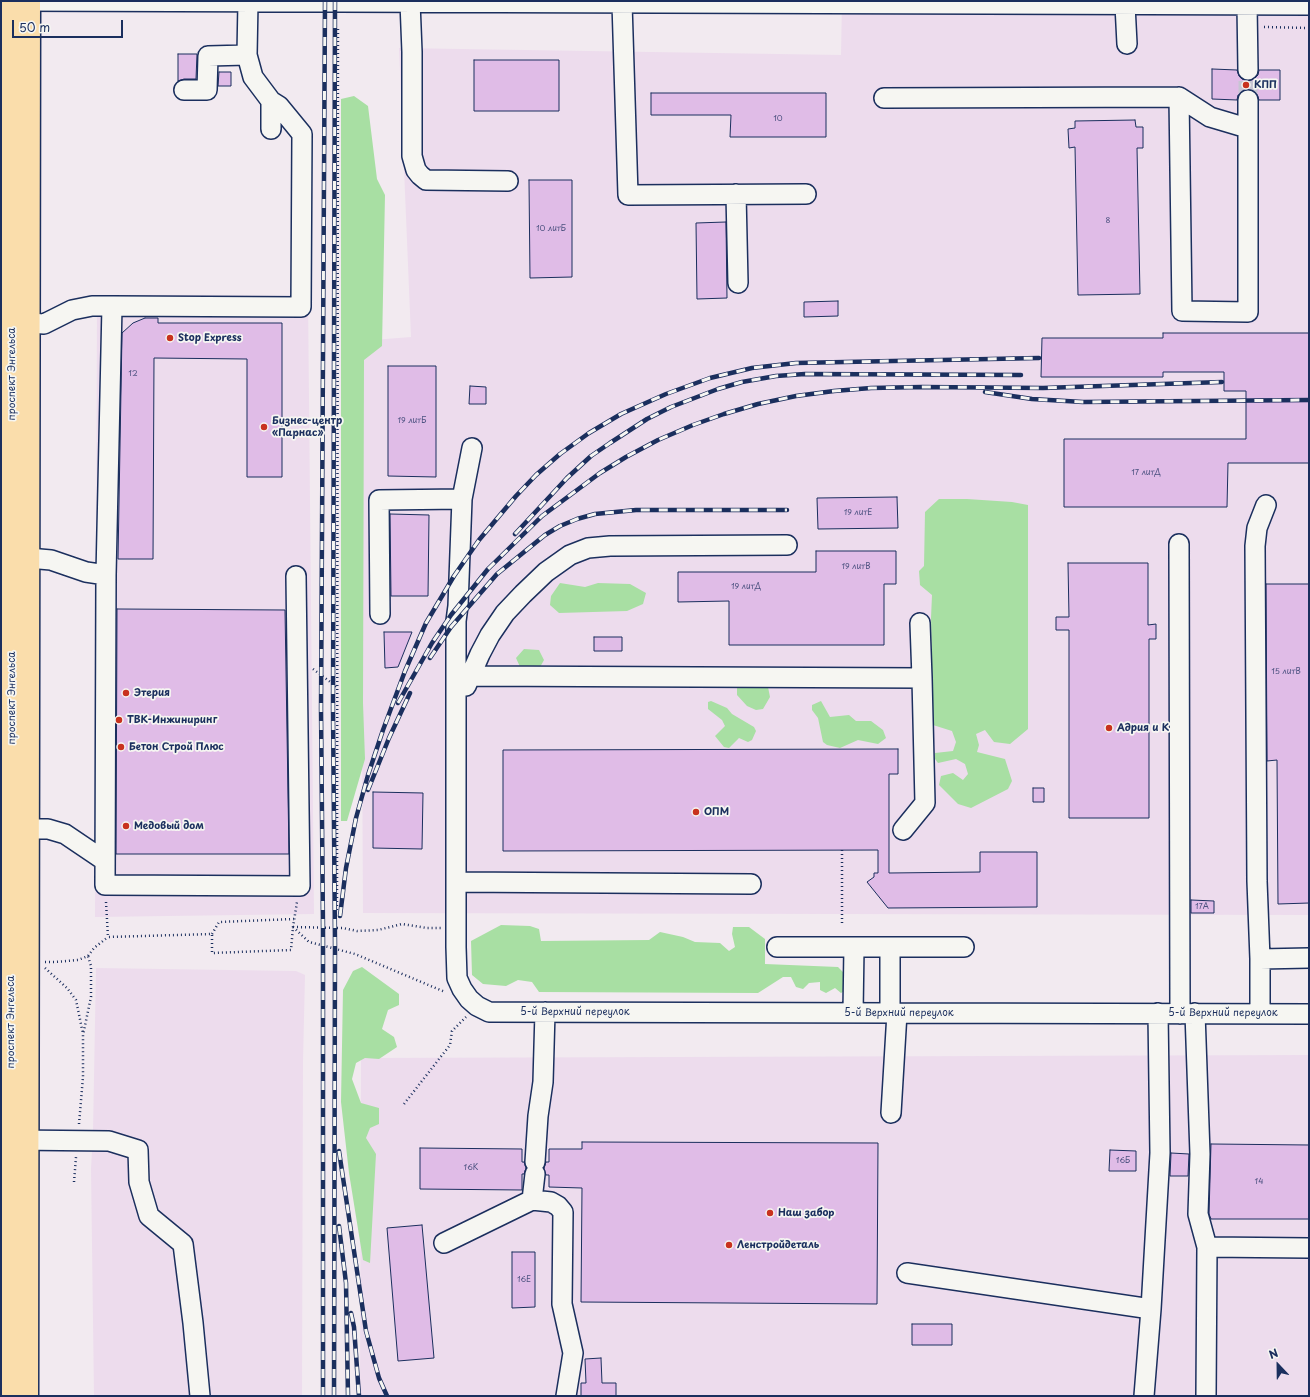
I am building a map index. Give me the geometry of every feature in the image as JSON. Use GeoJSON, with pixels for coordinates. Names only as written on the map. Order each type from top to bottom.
{"type":"FeatureCollection","features":[{"type":"Feature","properties":{"kind":"main road","name":"проспект Энгельса"},"geometry":{"type":"LineString","coordinates":[[13,1],[10,1010],[13,1140],[27,1396]]}},
{"type":"Feature","properties":{"kind":"main road","name":"проспект Энгельса"},"geometry":{"type":"LineString","coordinates":[[10,1010],[28,829],[29,1]]}},
{"type":"Feature","properties":{"kind":"main road","name":"проспект Энгельса"},"geometry":{"type":"LineString","coordinates":[[10,1396],[13,1140]]}},
{"type":"Feature","properties":{"kind":"street"},"geometry":{"type":"LineString","coordinates":[[13,1],[1309,5]]}},
{"type":"Feature","properties":{"kind":"street"},"geometry":{"type":"LineString","coordinates":[[29,323],[44,324],[72,310],[92,306],[301,307],[302,134],[279,106],[271,101],[253,77],[247,56],[248,2]]}},
{"type":"Feature","properties":{"kind":"street"},"geometry":{"type":"LineString","coordinates":[[421,2],[412,52],[412,156],[416,170],[426,180],[508,181]]}},
{"type":"Feature","properties":{"kind":"street"},"geometry":{"type":"LineString","coordinates":[[622,3],[628,195],[806,194]]}},
{"type":"Feature","properties":{"kind":"street"},"geometry":{"type":"LineString","coordinates":[[1235,4],[1247,27],[1248,70]]}},
{"type":"Feature","properties":{"kind":"street"},"geometry":{"type":"LineString","coordinates":[[1125,5],[1127,44]]}},
{"type":"Feature","properties":{"kind":"street"},"geometry":{"type":"LineString","coordinates":[[184,90],[207,90],[208,56],[247,56]]}},
{"type":"Feature","properties":{"kind":"street"},"geometry":{"type":"LineString","coordinates":[[884,98],[1179,97],[1210,117],[1247,128]]}},
{"type":"Feature","properties":{"kind":"street"},"geometry":{"type":"LineString","coordinates":[[1179,97],[1182,311],[1248,312],[1248,100]]}},
{"type":"Feature","properties":{"kind":"street"},"geometry":{"type":"LineString","coordinates":[[270,129],[271,101]]}},
{"type":"Feature","properties":{"kind":"street"},"geometry":{"type":"LineString","coordinates":[[736,194],[738,282]]}},
{"type":"Feature","properties":{"kind":"street"},"geometry":{"type":"LineString","coordinates":[[112,306],[106,575],[105,885],[300,886],[296,576]]}},
{"type":"Feature","properties":{"kind":"street"},"geometry":{"type":"LineString","coordinates":[[472,448],[462,499],[458,606],[456,621],[455,707],[457,882],[448,907],[456,928],[457,978],[462,989],[478,1006]]}},
{"type":"Feature","properties":{"kind":"street"},"geometry":{"type":"LineString","coordinates":[[380,614],[379,500],[462,499]]}},
{"type":"Feature","properties":{"kind":"street"},"geometry":{"type":"LineString","coordinates":[[1260,1014],[1260,959],[1257,881],[1255,546],[1257,528],[1266,505]]}},
{"type":"Feature","properties":{"kind":"street"},"geometry":{"type":"LineString","coordinates":[[1179,544],[1187,1013],[1200,1154],[1198,1214],[1207,1247],[1206,1396]]}},
{"type":"Feature","properties":{"kind":"street"},"geometry":{"type":"LineString","coordinates":[[455,707],[490,635],[506,613],[546,572],[576,553],[588,548],[610,546],[787,545]]}},
{"type":"Feature","properties":{"kind":"street"},"geometry":{"type":"LineString","coordinates":[[28,558],[51,560],[86,572],[106,575]]}},
{"type":"Feature","properties":{"kind":"street"},"geometry":{"type":"LineString","coordinates":[[903,830],[925,803],[920,623]]}},
{"type":"Feature","properties":{"kind":"street"},"geometry":{"type":"LineString","coordinates":[[471,676],[922,678]]}},
{"type":"Feature","properties":{"kind":"street"},"geometry":{"type":"LineString","coordinates":[[28,829],[48,829],[65,834],[105,861]]}},
{"type":"Feature","properties":{"kind":"street"},"geometry":{"type":"LineString","coordinates":[[457,882],[751,884]]}},
{"type":"Feature","properties":{"kind":"street"},"geometry":{"type":"LineString","coordinates":[[777,947],[964,947]]}},
{"type":"Feature","properties":{"kind":"street"},"geometry":{"type":"LineString","coordinates":[[853,1013],[854,947]]}},
{"type":"Feature","properties":{"kind":"street"},"geometry":{"type":"LineString","coordinates":[[890,947],[894,1013],[890,1113]]}},
{"type":"Feature","properties":{"kind":"street"},"geometry":{"type":"LineString","coordinates":[[1260,959],[1309,958]]}},
{"type":"Feature","properties":{"kind":"street","name":"5-й Верхний переулок"},"geometry":{"type":"LineString","coordinates":[[478,1006],[545,1012],[1309,1014]]}},
{"type":"Feature","properties":{"kind":"street"},"geometry":{"type":"LineString","coordinates":[[532,1200],[538,1116],[543,1082],[545,1012]]}},
{"type":"Feature","properties":{"kind":"street"},"geometry":{"type":"LineString","coordinates":[[1144,1396],[1151,1309],[1160,1153],[1158,1013]]}},
{"type":"Feature","properties":{"kind":"street"},"geometry":{"type":"LineString","coordinates":[[13,1140],[109,1142],[138,1150],[139,1182],[149,1216],[183,1244],[193,1322],[200,1396]]}},
{"type":"Feature","properties":{"kind":"street"},"geometry":{"type":"LineString","coordinates":[[444,1243],[532,1200],[551,1202],[558,1206],[563,1212],[562,1304],[574,1354],[566,1396]]}},
{"type":"Feature","properties":{"kind":"street"},"geometry":{"type":"LineString","coordinates":[[1207,1247],[1309,1248]]}},
{"type":"Feature","properties":{"kind":"street"},"geometry":{"type":"LineString","coordinates":[[907,1273],[1151,1309]]}},
{"type":"Feature","properties":{"kind":"path"},"geometry":{"type":"LineString","coordinates":[[337,910],[338,26]]}},
{"type":"Feature","properties":{"kind":"path"},"geometry":{"type":"LineString","coordinates":[[1247,27],[1309,28]]}},
{"type":"Feature","properties":{"kind":"path"},"geometry":{"type":"LineString","coordinates":[[297,664],[306,664],[337,687]]}},
{"type":"Feature","properties":{"kind":"path"},"geometry":{"type":"LineString","coordinates":[[842,850],[842,925]]}},
{"type":"Feature","properties":{"kind":"path"},"geometry":{"type":"LineString","coordinates":[[105,885],[108,937]]}},
{"type":"Feature","properties":{"kind":"path"},"geometry":{"type":"LineString","coordinates":[[294,919],[219,922],[212,934],[212,953],[291,950],[294,919],[300,886]]}},
{"type":"Feature","properties":{"kind":"path"},"geometry":{"type":"LineString","coordinates":[[293,927],[342,928],[357,931],[378,930],[402,924],[427,928],[456,928]]}},
{"type":"Feature","properties":{"kind":"path"},"geometry":{"type":"LineString","coordinates":[[293,927],[309,942],[355,954],[478,1006],[452,1031],[450,1046],[404,1104]]}},
{"type":"Feature","properties":{"kind":"path"},"geometry":{"type":"LineString","coordinates":[[74,1182],[83,1077],[83,1035],[76,1000],[67,988],[40,962],[78,960],[88,956],[94,948],[108,937],[212,934]]}},
{"type":"Feature","properties":{"kind":"path"},"geometry":{"type":"LineString","coordinates":[[83,1035],[91,997],[91,966],[88,956]]}},
{"type":"Feature","properties":{"kind":"shaded area"},"geometry":{"type":"Polygon","coordinates":[[[842,1],[1309,1],[1309,915],[363,913],[360,341],[411,337],[399,48],[841,55],[842,1]]]}},
{"type":"Feature","properties":{"kind":"shaded area"},"geometry":{"type":"Polygon","coordinates":[[[97,295],[308,296],[314,914],[95,917],[97,295]]]}},
{"type":"Feature","properties":{"kind":"shaded area"},"geometry":{"type":"Polygon","coordinates":[[[96,968],[296,971],[305,975],[303,1061],[302,1396],[94,1396],[91,1169],[96,968]]]}},
{"type":"Feature","properties":{"kind":"shaded area"},"geometry":{"type":"Polygon","coordinates":[[[1309,1055],[1309,1396],[360,1396],[361,1058],[1309,1055]]]}},
{"type":"Feature","properties":{"kind":"green space"},"geometry":{"type":"Polygon","coordinates":[[[354,96],[368,106],[377,179],[385,195],[382,346],[364,360],[363,703],[365,759],[347,821],[341,821],[341,99],[354,96]]]}},
{"type":"Feature","properties":{"kind":"green space"},"geometry":{"type":"Polygon","coordinates":[[[939,499],[1012,502],[1028,505],[1028,729],[1010,744],[994,742],[985,730],[976,734],[979,745],[977,752],[1005,759],[1012,781],[1008,789],[971,808],[958,804],[939,785],[941,776],[953,773],[963,780],[968,774],[965,764],[956,759],[938,763],[935,759],[935,753],[953,751],[956,742],[952,731],[933,725],[932,595],[920,585],[919,571],[924,566],[925,512],[939,499]]]}},
{"type":"Feature","properties":{"kind":"green space"},"geometry":{"type":"Polygon","coordinates":[[[560,583],[585,587],[598,583],[630,584],[646,593],[643,604],[627,611],[559,613],[550,605],[551,596],[560,583]]]}},
{"type":"Feature","properties":{"kind":"green space"},"geometry":{"type":"Polygon","coordinates":[[[524,649],[539,650],[544,660],[539,669],[521,669],[516,658],[524,649]]]}},
{"type":"Feature","properties":{"kind":"green space"},"geometry":{"type":"Polygon","coordinates":[[[743,683],[754,687],[768,687],[770,697],[763,709],[756,710],[747,706],[737,695],[737,686],[743,683]]]}},
{"type":"Feature","properties":{"kind":"green space"},"geometry":{"type":"Polygon","coordinates":[[[711,701],[727,708],[732,714],[754,727],[756,731],[752,740],[748,742],[739,738],[729,748],[724,747],[715,736],[725,726],[722,720],[708,709],[708,702],[711,701]]]}},
{"type":"Feature","properties":{"kind":"green space"},"geometry":{"type":"Polygon","coordinates":[[[821,701],[830,717],[849,715],[856,721],[871,721],[883,730],[886,738],[878,744],[858,740],[840,748],[827,745],[823,742],[818,718],[812,710],[812,705],[821,701]]]}},
{"type":"Feature","properties":{"kind":"green space"},"geometry":{"type":"Polygon","coordinates":[[[501,925],[530,926],[539,929],[541,941],[649,940],[660,932],[683,937],[695,942],[720,943],[729,951],[735,947],[732,934],[733,927],[749,927],[765,939],[765,964],[838,967],[847,976],[848,989],[841,993],[835,988],[826,993],[820,990],[820,982],[809,983],[803,989],[796,987],[791,977],[783,977],[758,993],[539,992],[532,982],[518,980],[506,986],[483,984],[472,975],[471,941],[501,925]]]}},
{"type":"Feature","properties":{"kind":"green space"},"geometry":{"type":"Polygon","coordinates":[[[362,967],[399,994],[399,1005],[388,1010],[382,1029],[394,1037],[397,1047],[379,1059],[365,1058],[356,1063],[352,1079],[361,1103],[379,1108],[379,1124],[370,1128],[366,1138],[376,1154],[370,1263],[363,1260],[349,1173],[341,1102],[343,990],[353,971],[362,967]]]}},
{"type":"Feature","properties":{"kind":"building"},"geometry":{"type":"Polygon","coordinates":[[[178,54],[197,54],[196,79],[184,79],[178,81],[178,54]]]}},
{"type":"Feature","properties":{"kind":"building"},"geometry":{"type":"Polygon","coordinates":[[[474,60],[559,60],[559,111],[474,111],[474,60]]]}},
{"type":"Feature","properties":{"kind":"building","name":"КПП"},"geometry":{"type":"Polygon","coordinates":[[[1212,69],[1237,70],[1242,79],[1248,81],[1254,79],[1258,75],[1259,70],[1280,70],[1280,100],[1259,100],[1257,94],[1253,90],[1248,89],[1242,91],[1238,95],[1237,100],[1212,99],[1212,69]]]}},
{"type":"Feature","properties":{"kind":"building"},"geometry":{"type":"Polygon","coordinates":[[[219,72],[231,72],[231,86],[218,86],[219,72]]]}},
{"type":"Feature","properties":{"kind":"building"},"geometry":{"type":"Polygon","coordinates":[[[651,93],[826,93],[826,137],[730,137],[731,115],[651,115],[651,93]]]}},
{"type":"Feature","properties":{"kind":"building"},"geometry":{"type":"Polygon","coordinates":[[[1135,120],[1136,127],[1143,127],[1143,148],[1137,148],[1140,294],[1078,295],[1075,147],[1069,148],[1068,129],[1075,128],[1075,121],[1135,120]]]}},
{"type":"Feature","properties":{"kind":"building"},"geometry":{"type":"Polygon","coordinates":[[[529,180],[572,180],[572,277],[530,278],[529,180]]]}},
{"type":"Feature","properties":{"kind":"building"},"geometry":{"type":"Polygon","coordinates":[[[726,222],[727,298],[697,299],[696,223],[726,222]]]}},
{"type":"Feature","properties":{"kind":"building"},"geometry":{"type":"Polygon","coordinates":[[[838,301],[838,316],[804,317],[804,302],[838,301]]]}},
{"type":"Feature","properties":{"kind":"building","name":"Бизнес-центр «Парнас»"},"geometry":{"type":"Polygon","coordinates":[[[145,318],[158,318],[158,323],[282,323],[282,477],[247,477],[247,359],[154,358],[153,559],[118,559],[122,333],[133,323],[145,318]]]}},
{"type":"Feature","properties":{"kind":"building"},"geometry":{"type":"Polygon","coordinates":[[[1163,333],[1309,333],[1309,463],[1228,463],[1227,507],[1064,507],[1064,439],[1246,439],[1246,391],[1224,391],[1224,372],[1163,372],[1163,377],[1041,377],[1042,338],[1163,338],[1163,333]]]}},
{"type":"Feature","properties":{"kind":"building"},"geometry":{"type":"Polygon","coordinates":[[[388,366],[436,366],[436,477],[388,476],[388,366]]]}},
{"type":"Feature","properties":{"kind":"building"},"geometry":{"type":"Polygon","coordinates":[[[470,386],[486,387],[486,404],[469,404],[470,386]]]}},
{"type":"Feature","properties":{"kind":"building"},"geometry":{"type":"Polygon","coordinates":[[[897,497],[898,528],[818,529],[817,498],[897,497]]]}},
{"type":"Feature","properties":{"kind":"building"},"geometry":{"type":"Polygon","coordinates":[[[390,514],[429,515],[428,596],[391,596],[390,514]]]}},
{"type":"Feature","properties":{"kind":"building"},"geometry":{"type":"Polygon","coordinates":[[[816,551],[896,551],[896,584],[884,584],[884,645],[729,645],[729,601],[678,602],[678,572],[816,572],[816,551]]]}},
{"type":"Feature","properties":{"kind":"building","name":"Адрия и К"},"geometry":{"type":"Polygon","coordinates":[[[1068,563],[1148,563],[1148,625],[1156,624],[1156,639],[1149,639],[1149,818],[1069,818],[1069,630],[1056,630],[1056,617],[1069,617],[1068,563]]]}},
{"type":"Feature","properties":{"kind":"building"},"geometry":{"type":"Polygon","coordinates":[[[1266,584],[1309,584],[1309,903],[1278,904],[1277,760],[1267,761],[1266,584]]]}},
{"type":"Feature","properties":{"kind":"building"},"geometry":{"type":"Polygon","coordinates":[[[117,609],[285,610],[289,854],[116,854],[117,609]]]}},
{"type":"Feature","properties":{"kind":"building"},"geometry":{"type":"Polygon","coordinates":[[[384,632],[412,632],[398,667],[385,668],[384,632]]]}},
{"type":"Feature","properties":{"kind":"building"},"geometry":{"type":"Polygon","coordinates":[[[594,637],[622,637],[622,651],[594,651],[594,637]]]}},
{"type":"Feature","properties":{"kind":"building","name":"ОПМ"},"geometry":{"type":"Polygon","coordinates":[[[898,749],[898,774],[889,774],[889,873],[980,872],[980,852],[1037,852],[1037,907],[888,908],[867,882],[874,877],[874,873],[878,873],[878,850],[503,851],[503,750],[898,749]]]}},
{"type":"Feature","properties":{"kind":"building"},"geometry":{"type":"Polygon","coordinates":[[[1033,788],[1044,788],[1044,802],[1033,802],[1033,788]]]}},
{"type":"Feature","properties":{"kind":"building"},"geometry":{"type":"Polygon","coordinates":[[[373,792],[423,793],[422,849],[373,848],[373,792]]]}},
{"type":"Feature","properties":{"kind":"building"},"geometry":{"type":"Polygon","coordinates":[[[1191,900],[1214,901],[1214,913],[1191,913],[1191,900]]]}},
{"type":"Feature","properties":{"kind":"building","name":"Ленстройдеталь"},"geometry":{"type":"Polygon","coordinates":[[[582,1142],[878,1143],[877,1304],[581,1302],[582,1188],[549,1187],[549,1175],[546,1175],[544,1168],[546,1162],[549,1162],[549,1149],[582,1149],[582,1142]]]}},
{"type":"Feature","properties":{"kind":"building"},"geometry":{"type":"Polygon","coordinates":[[[1211,1144],[1309,1145],[1309,1219],[1211,1219],[1209,1214],[1211,1144]]]}},
{"type":"Feature","properties":{"kind":"building"},"geometry":{"type":"Polygon","coordinates":[[[420,1148],[522,1149],[522,1162],[524,1162],[526,1168],[524,1174],[522,1174],[522,1190],[420,1189],[420,1148]]]}},
{"type":"Feature","properties":{"kind":"building"},"geometry":{"type":"Polygon","coordinates":[[[1110,1150],[1136,1151],[1136,1171],[1109,1171],[1110,1150]]]}},
{"type":"Feature","properties":{"kind":"building"},"geometry":{"type":"Polygon","coordinates":[[[1171,1153],[1189,1154],[1188,1176],[1170,1176],[1171,1153]]]}},
{"type":"Feature","properties":{"kind":"building"},"geometry":{"type":"Polygon","coordinates":[[[422,1225],[434,1358],[398,1361],[387,1228],[422,1225]]]}},
{"type":"Feature","properties":{"kind":"building"},"geometry":{"type":"Polygon","coordinates":[[[512,1252],[535,1252],[535,1307],[512,1308],[512,1252]]]}},
{"type":"Feature","properties":{"kind":"building"},"geometry":{"type":"Polygon","coordinates":[[[912,1324],[952,1324],[952,1345],[912,1345],[912,1324]]]}},
{"type":"Feature","properties":{"kind":"building"},"geometry":{"type":"Polygon","coordinates":[[[601,1358],[602,1383],[616,1383],[616,1396],[581,1396],[581,1383],[586,1383],[585,1359],[601,1358]]]}},
{"type":"Feature","properties":{"kind":"tunnel"},"geometry":{"type":"LineString","coordinates":[[1248,70],[1248,100]]}},
{"type":"Feature","properties":{"kind":"railway"},"geometry":{"type":"LineString","coordinates":[[323,1396],[323,928],[321,708],[325,1]]}},
{"type":"Feature","properties":{"kind":"railway"},"geometry":{"type":"LineString","coordinates":[[334,1396],[335,944],[333,709],[335,1]]}},
{"type":"Feature","properties":{"kind":"railway"},"geometry":{"type":"LineString","coordinates":[[340,916],[346,868],[356,818],[368,775],[405,671],[426,623],[454,576],[479,540],[516,496],[536,475],[560,454],[589,433],[621,414],[666,394],[710,378],[752,368],[796,363],[1039,358]]}},
{"type":"Feature","properties":{"kind":"railway"},"geometry":{"type":"LineString","coordinates":[[515,534],[567,478],[591,456],[647,419],[671,407],[718,389],[742,382],[776,376],[805,374],[1021,375]]}},
{"type":"Feature","properties":{"kind":"railway"},"geometry":{"type":"LineString","coordinates":[[398,703],[432,643],[451,615],[488,569],[542,516],[600,473],[626,457],[658,440],[693,425],[758,404],[796,396],[834,391],[871,388],[1043,388],[1222,382]]}},
{"type":"Feature","properties":{"kind":"railway"},"geometry":{"type":"LineString","coordinates":[[985,392],[1032,399],[1083,402],[1309,400]]}},
{"type":"Feature","properties":{"kind":"railway"},"geometry":{"type":"LineString","coordinates":[[430,658],[451,627],[497,574],[545,535],[560,526],[595,514],[636,510],[787,510]]}},
{"type":"Feature","properties":{"kind":"railway"},"geometry":{"type":"LineString","coordinates":[[368,790],[389,738],[410,693]]}},
{"type":"Feature","properties":{"kind":"railway"},"geometry":{"type":"LineString","coordinates":[[339,1151],[366,1331],[379,1378],[387,1396]]}},
{"type":"Feature","properties":{"kind":"railway"},"geometry":{"type":"LineString","coordinates":[[339,1226],[346,1283],[348,1396]]}},
{"type":"Feature","properties":{"kind":"railway"},"geometry":{"type":"LineString","coordinates":[[351,1313],[354,1327],[359,1396]]}},
{"type":"Feature","properties":{"kind":"place","name":"КПП"},"geometry":{"type":"Point","coordinates":[1246,85]}},
{"type":"Feature","properties":{"kind":"place","name":"Stop Express"},"geometry":{"type":"Point","coordinates":[170,338]}},
{"type":"Feature","properties":{"kind":"place","name":"Бизнес-центр «Парнас»"},"geometry":{"type":"Point","coordinates":[264,427]}},
{"type":"Feature","properties":{"kind":"place","name":"Этерия"},"geometry":{"type":"Point","coordinates":[126,693]}},
{"type":"Feature","properties":{"kind":"place","name":"ТВК-Инжиниринг"},"geometry":{"type":"Point","coordinates":[119,720]}},
{"type":"Feature","properties":{"kind":"place","name":"Адрия и К"},"geometry":{"type":"Point","coordinates":[1109,728]}},
{"type":"Feature","properties":{"kind":"place","name":"Бетон Строй Плюс"},"geometry":{"type":"Point","coordinates":[121,747]}},
{"type":"Feature","properties":{"kind":"place","name":"ОПМ"},"geometry":{"type":"Point","coordinates":[696,812]}},
{"type":"Feature","properties":{"kind":"place","name":"Медовый дом"},"geometry":{"type":"Point","coordinates":[126,826]}},
{"type":"Feature","properties":{"kind":"place","name":"Наш забор"},"geometry":{"type":"Point","coordinates":[770,1213]}},
{"type":"Feature","properties":{"kind":"place","name":"Ленстройдеталь"},"geometry":{"type":"Point","coordinates":[729,1245]}}]}
